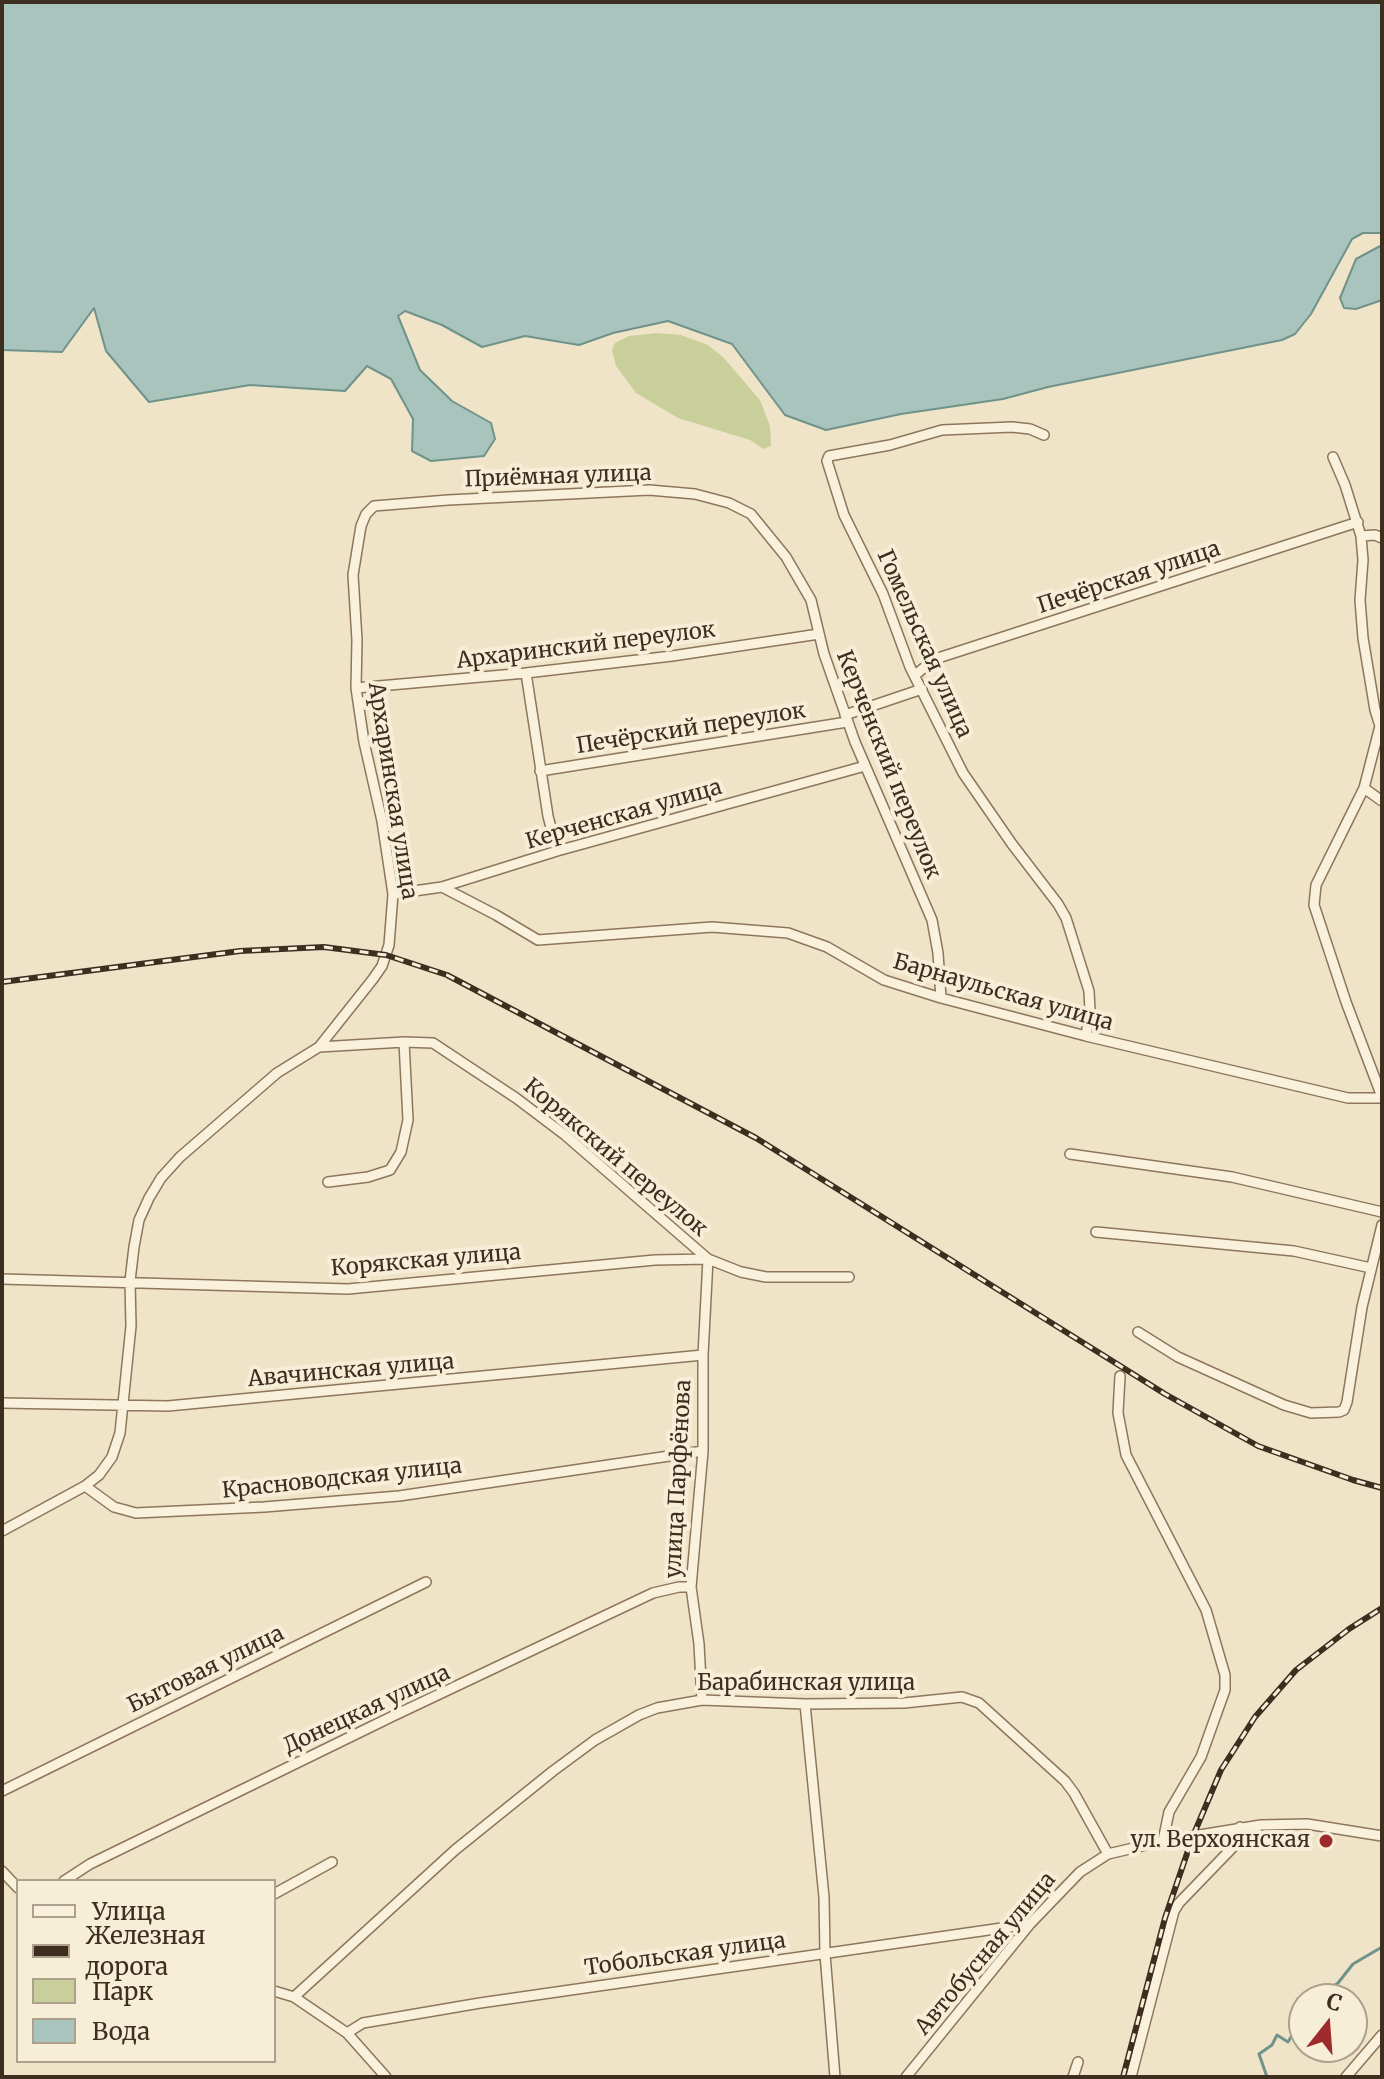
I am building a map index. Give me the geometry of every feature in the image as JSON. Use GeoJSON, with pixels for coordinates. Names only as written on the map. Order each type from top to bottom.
{"type":"FeatureCollection","features":[{"type":"Feature","properties":{"kind":"street","name":"Гомельская улица"},"geometry":{"type":"LineString","coordinates":[[1044,435],[1030,429],[1012,427],[942,430],[890,445],[829,456],[827,461],[844,515],[888,604],[915,675],[963,773],[1066,918],[1088,985],[1090,1010],[1086,1036]]}},
{"type":"Feature","properties":{"kind":"street"},"geometry":{"type":"LineString","coordinates":[[1333,457],[1361,536],[1363,638],[1375,710],[1381,726],[1364,788],[1340,832],[1316,885],[1314,897],[1316,917],[1382,1098]]}},
{"type":"Feature","properties":{"kind":"street","name":"Приёмная улица"},"geometry":{"type":"LineString","coordinates":[[366,514],[378,504],[649,490],[695,494],[729,503],[751,514]]}},
{"type":"Feature","properties":{"kind":"street","name":"Архаринская улица"},"geometry":{"type":"LineString","coordinates":[[85,1486],[99,1475],[112,1457],[120,1433],[131,1326],[130,1281],[139,1220],[161,1178],[180,1157],[277,1073],[319,1047],[382,966],[392,922],[393,894],[356,688],[353,575],[366,514]]}},
{"type":"Feature","properties":{"kind":"street","name":"Керченский переулок"},"geometry":{"type":"LineString","coordinates":[[751,514],[770,536],[811,600],[846,718],[932,920],[941,998]]}},
{"type":"Feature","properties":{"kind":"street","name":"Печёрская улица"},"geometry":{"type":"LineString","coordinates":[[915,675],[935,659],[1358,522]]}},
{"type":"Feature","properties":{"kind":"street"},"geometry":{"type":"LineString","coordinates":[[1361,536],[1382,538]]}},
{"type":"Feature","properties":{"kind":"street","name":"Архаринский переулок"},"geometry":{"type":"LineString","coordinates":[[356,688],[672,656],[819,634]]}},
{"type":"Feature","properties":{"kind":"street"},"geometry":{"type":"LineString","coordinates":[[526,673],[540,771],[557,851]]}},
{"type":"Feature","properties":{"kind":"street","name":"Печёрский переулок"},"geometry":{"type":"LineString","coordinates":[[540,771],[846,718],[922,689]]}},
{"type":"Feature","properties":{"kind":"street","name":"Керченская улица"},"geometry":{"type":"LineString","coordinates":[[393,894],[442,887],[557,851],[865,766]]}},
{"type":"Feature","properties":{"kind":"street"},"geometry":{"type":"LineString","coordinates":[[1364,788],[1382,801]]}},
{"type":"Feature","properties":{"kind":"street","name":"Барнаульская улица"},"geometry":{"type":"LineString","coordinates":[[442,887],[538,940],[712,927],[777,931],[810,939],[884,980],[941,998],[1348,1098],[1382,1098]]}},
{"type":"Feature","properties":{"kind":"street"},"geometry":{"type":"LineString","coordinates":[[328,1182],[368,1177],[390,1170],[401,1152],[408,1120],[404,1042]]}},
{"type":"Feature","properties":{"kind":"street","name":"Корякский переулок"},"geometry":{"type":"LineString","coordinates":[[319,1047],[433,1043],[516,1098],[622,1182],[708,1259],[741,1272],[766,1277],[849,1277]]}},
{"type":"Feature","properties":{"kind":"street"},"geometry":{"type":"LineString","coordinates":[[1070,1154],[1232,1177],[1382,1212]]}},
{"type":"Feature","properties":{"kind":"street"},"geometry":{"type":"LineString","coordinates":[[1138,1332],[1178,1357],[1284,1405],[1311,1413],[1332,1414],[1344,1410],[1362,1307],[1382,1225]]}},
{"type":"Feature","properties":{"kind":"street"},"geometry":{"type":"LineString","coordinates":[[1096,1232],[1294,1251],[1371,1268]]}},
{"type":"Feature","properties":{"kind":"street","name":"Корякская улица"},"geometry":{"type":"LineString","coordinates":[[2,1279],[348,1289],[655,1260],[708,1259]]}},
{"type":"Feature","properties":{"kind":"street","name":"улица Парфёнова"},"geometry":{"type":"LineString","coordinates":[[702,1700],[699,1644],[691,1587],[703,1451],[703,1355],[708,1259]]}},
{"type":"Feature","properties":{"kind":"street","name":"Авачинская улица"},"geometry":{"type":"LineString","coordinates":[[2,1403],[123,1407],[204,1403],[703,1355]]}},
{"type":"Feature","properties":{"kind":"street"},"geometry":{"type":"LineString","coordinates":[[1120,1376],[1118,1413],[1126,1455],[1206,1610],[1225,1675],[1225,1690],[1201,1757],[1169,1812],[1163,1841]]}},
{"type":"Feature","properties":{"kind":"street","name":"Красноводская улица"},"geometry":{"type":"LineString","coordinates":[[85,1486],[114,1507],[136,1513],[264,1507],[399,1496],[703,1451]]}},
{"type":"Feature","properties":{"kind":"street"},"geometry":{"type":"LineString","coordinates":[[2,1531],[85,1486]]}},
{"type":"Feature","properties":{"kind":"street","name":"Бытовая улица"},"geometry":{"type":"LineString","coordinates":[[2,1791],[426,1582]]}},
{"type":"Feature","properties":{"kind":"street","name":"Донецкая улица"},"geometry":{"type":"LineString","coordinates":[[67,1879],[90,1864],[379,1722],[653,1593],[691,1587]]}},
{"type":"Feature","properties":{"kind":"street","name":"Барабинская улица"},"geometry":{"type":"LineString","coordinates":[[294,1997],[485,1824],[595,1740],[657,1708],[702,1700],[805,1704],[904,1703],[962,1697],[979,1703],[1065,1781],[1108,1854]]}},
{"type":"Feature","properties":{"kind":"street"},"geometry":{"type":"LineString","coordinates":[[805,1704],[824,1897],[825,1954],[835,2077]]}},
{"type":"Feature","properties":{"kind":"street","name":"Автобусная улица"},"geometry":{"type":"LineString","coordinates":[[906,2077],[1030,1924],[1080,1872],[1108,1854],[1240,1827],[1307,1824],[1382,1836]]}},
{"type":"Feature","properties":{"kind":"street"},"geometry":{"type":"LineString","coordinates":[[1131,2077],[1174,1911],[1234,1846],[1240,1827]]}},
{"type":"Feature","properties":{"kind":"street"},"geometry":{"type":"LineString","coordinates":[[276,1893],[332,1862]]}},
{"type":"Feature","properties":{"kind":"street"},"geometry":{"type":"LineString","coordinates":[[2,1871],[16,1886]]}},
{"type":"Feature","properties":{"kind":"street","name":"Тобольская улица"},"geometry":{"type":"LineString","coordinates":[[347,2033],[363,2023],[480,2003],[1030,1924]]}},
{"type":"Feature","properties":{"kind":"street"},"geometry":{"type":"LineString","coordinates":[[276,1992],[294,1997],[347,2033],[386,2077]]}},
{"type":"Feature","properties":{"kind":"street"},"geometry":{"type":"LineString","coordinates":[[1346,2077],[1382,2035]]}},
{"type":"Feature","properties":{"kind":"street"},"geometry":{"type":"LineString","coordinates":[[1073,2077],[1078,2062]]}},
{"type":"Feature","properties":{"kind":"green space"},"geometry":{"type":"Polygon","coordinates":[[[657,333],[681,335],[708,345],[723,357],[760,400],[770,426],[771,446],[763,449],[750,440],[678,418],[636,393],[616,366],[612,350],[615,343],[629,336],[657,333]]]}},
{"type":"Feature","properties":{"kind":"water"},"geometry":{"type":"Polygon","coordinates":[[[2,2],[1382,2],[1382,233],[1363,233],[1352,239],[1311,314],[1295,334],[1282,340],[1048,387],[1003,399],[901,414],[826,430],[785,415],[732,344],[668,321],[613,333],[579,345],[525,336],[482,347],[442,325],[405,311],[398,316],[420,370],[452,401],[491,423],[495,439],[484,456],[431,461],[412,451],[413,419],[391,379],[367,366],[345,391],[250,385],[149,402],[106,351],[94,308],[62,352],[2,350],[2,2]]]}},
{"type":"Feature","properties":{"kind":"water"},"geometry":{"type":"Polygon","coordinates":[[[1382,245],[1382,300],[1356,309],[1344,308],[1340,298],[1356,259],[1382,245]]]}},
{"type":"Feature","properties":{"kind":"waterway"},"geometry":{"type":"LineString","coordinates":[[1338,1983],[1353,1964],[1382,1947]]}},
{"type":"Feature","properties":{"kind":"waterway"},"geometry":{"type":"LineString","coordinates":[[1267,2077],[1259,2054],[1272,2045],[1277,2035],[1288,2042]]}},
{"type":"Feature","properties":{"kind":"railway"},"geometry":{"type":"LineString","coordinates":[[2,982],[240,951],[324,947],[386,955],[447,975],[756,1138],[1165,1394],[1258,1446],[1382,1488]]}},
{"type":"Feature","properties":{"kind":"railway"},"geometry":{"type":"LineString","coordinates":[[1123,2077],[1165,1918],[1193,1836],[1221,1770],[1255,1717],[1296,1670],[1382,1608]]}},
{"type":"Feature","properties":{"kind":"place","name":"ул. Верхоянская"},"geometry":{"type":"Point","coordinates":[1326,1841]}}]}
